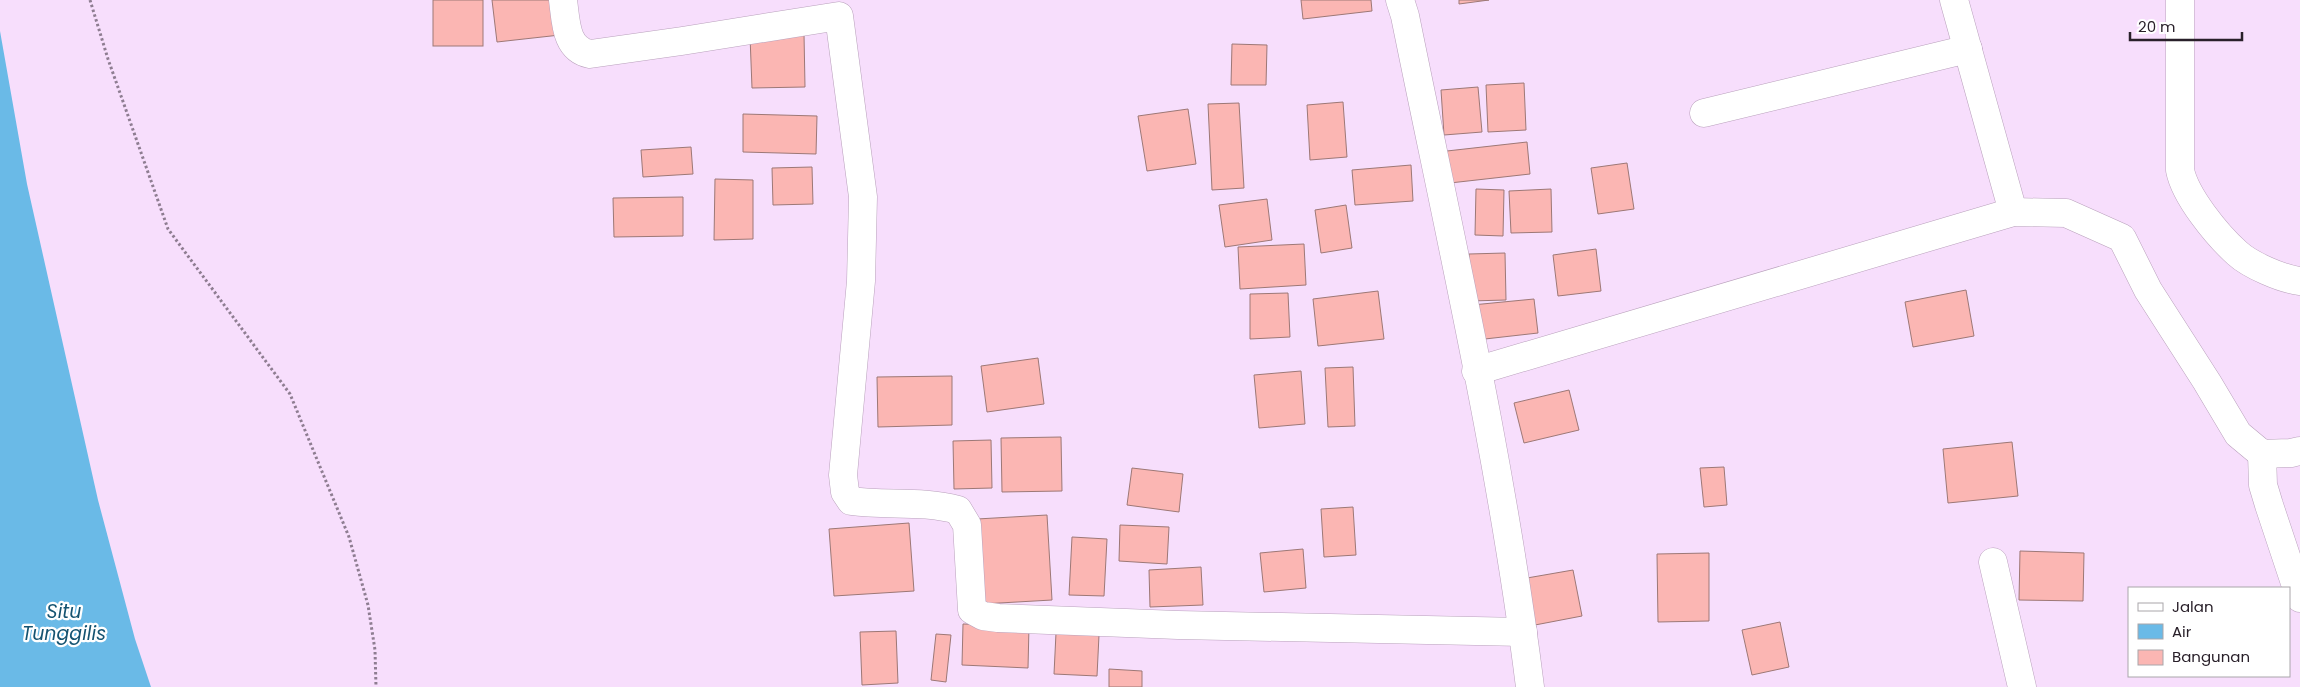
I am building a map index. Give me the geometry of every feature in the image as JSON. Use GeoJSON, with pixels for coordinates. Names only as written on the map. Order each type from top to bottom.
{"type":"FeatureCollection","features":[{"type":"Feature","properties":{"kind":"street"},"geometry":{"type":"LineString","coordinates":[[563,0],[571,42],[582,52],[590,54],[682,41],[838,8],[862,197],[861,281],[843,475],[845,492],[851,501],[938,504],[958,510],[967,525],[970,593],[972,610],[976,614],[1007,618],[1168,625],[1523,632]]}},
{"type":"Feature","properties":{"kind":"street"},"geometry":{"type":"LineString","coordinates":[[1400,0],[1407,25],[1487,421],[1523,632],[1530,687]]}},
{"type":"Feature","properties":{"kind":"street"},"geometry":{"type":"LineString","coordinates":[[1954,0],[2013,212]]}},
{"type":"Feature","properties":{"kind":"street"},"geometry":{"type":"LineString","coordinates":[[2180,0],[2180,170],[2182,181],[2200,210],[2238,253],[2284,279],[2300,282]]}},
{"type":"Feature","properties":{"kind":"street"},"geometry":{"type":"LineString","coordinates":[[1704,113],[1968,49]]}},
{"type":"Feature","properties":{"kind":"street"},"geometry":{"type":"LineString","coordinates":[[1476,371],[2013,212],[2066,213],[2122,238],[2148,290],[2238,434],[2262,454],[2291,453],[2300,450]]}},
{"type":"Feature","properties":{"kind":"street"},"geometry":{"type":"LineString","coordinates":[[2262,454],[2264,485],[2267,498],[2300,598]]}},
{"type":"Feature","properties":{"kind":"street"},"geometry":{"type":"LineString","coordinates":[[1993,562],[2022,687]]}},
{"type":"Feature","properties":{"kind":"path"},"geometry":{"type":"LineString","coordinates":[[90,0],[108,59],[168,229],[290,394],[352,546],[368,605],[375,650],[376,687]]}},
{"type":"Feature","properties":{"kind":"water","name":"Situ Tunggilis"},"geometry":{"type":"Polygon","coordinates":[[[0,31],[27,184],[98,500],[135,639],[151,687],[0,687],[0,31]]]}},
{"type":"Feature","properties":{"kind":"building"},"geometry":{"type":"Polygon","coordinates":[[[433,0],[483,0],[483,46],[433,46],[433,0]]]}},
{"type":"Feature","properties":{"kind":"building"},"geometry":{"type":"Polygon","coordinates":[[[492,0],[556,0],[560,35],[497,42],[492,0]]]}},
{"type":"Feature","properties":{"kind":"building"},"geometry":{"type":"Polygon","coordinates":[[[1301,0],[1371,0],[1372,11],[1303,19],[1301,0]]]}},
{"type":"Feature","properties":{"kind":"building"},"geometry":{"type":"Polygon","coordinates":[[[1459,0],[1489,0],[1459,4],[1459,0]]]}},
{"type":"Feature","properties":{"kind":"building"},"geometry":{"type":"Polygon","coordinates":[[[804,34],[805,87],[752,88],[750,36],[804,34]]]}},
{"type":"Feature","properties":{"kind":"building"},"geometry":{"type":"Polygon","coordinates":[[[1232,44],[1267,45],[1266,85],[1231,85],[1232,44]]]}},
{"type":"Feature","properties":{"kind":"building"},"geometry":{"type":"Polygon","coordinates":[[[1524,83],[1526,130],[1488,132],[1486,85],[1524,83]]]}},
{"type":"Feature","properties":{"kind":"building"},"geometry":{"type":"Polygon","coordinates":[[[1478,87],[1482,132],[1444,135],[1441,90],[1478,87]]]}},
{"type":"Feature","properties":{"kind":"building"},"geometry":{"type":"Polygon","coordinates":[[[1343,102],[1347,157],[1310,160],[1307,105],[1343,102]]]}},
{"type":"Feature","properties":{"kind":"building"},"geometry":{"type":"Polygon","coordinates":[[[1239,103],[1244,188],[1212,190],[1208,104],[1239,103]]]}},
{"type":"Feature","properties":{"kind":"building"},"geometry":{"type":"Polygon","coordinates":[[[1188,109],[1196,164],[1147,171],[1138,116],[1188,109]]]}},
{"type":"Feature","properties":{"kind":"building"},"geometry":{"type":"Polygon","coordinates":[[[743,114],[817,116],[816,154],[743,152],[743,114]]]}},
{"type":"Feature","properties":{"kind":"building"},"geometry":{"type":"Polygon","coordinates":[[[1527,142],[1530,174],[1441,184],[1438,152],[1527,142]]]}},
{"type":"Feature","properties":{"kind":"building"},"geometry":{"type":"Polygon","coordinates":[[[691,147],[693,174],[643,177],[641,150],[691,147]]]}},
{"type":"Feature","properties":{"kind":"building"},"geometry":{"type":"Polygon","coordinates":[[[1627,163],[1634,209],[1598,214],[1591,168],[1627,163]]]}},
{"type":"Feature","properties":{"kind":"building"},"geometry":{"type":"Polygon","coordinates":[[[1411,165],[1413,201],[1355,205],[1352,170],[1411,165]]]}},
{"type":"Feature","properties":{"kind":"building"},"geometry":{"type":"Polygon","coordinates":[[[812,167],[813,204],[773,205],[772,168],[812,167]]]}},
{"type":"Feature","properties":{"kind":"building"},"geometry":{"type":"Polygon","coordinates":[[[715,179],[753,180],[753,239],[714,240],[715,179]]]}},
{"type":"Feature","properties":{"kind":"building"},"geometry":{"type":"Polygon","coordinates":[[[1476,189],[1504,190],[1503,236],[1475,235],[1476,189]]]}},
{"type":"Feature","properties":{"kind":"building"},"geometry":{"type":"Polygon","coordinates":[[[1551,189],[1552,232],[1511,233],[1509,191],[1551,189]]]}},
{"type":"Feature","properties":{"kind":"building"},"geometry":{"type":"Polygon","coordinates":[[[683,197],[683,236],[614,237],[613,198],[683,197]]]}},
{"type":"Feature","properties":{"kind":"building"},"geometry":{"type":"Polygon","coordinates":[[[1267,199],[1272,240],[1225,247],[1219,205],[1267,199]]]}},
{"type":"Feature","properties":{"kind":"building"},"geometry":{"type":"Polygon","coordinates":[[[1346,205],[1352,248],[1321,253],[1315,210],[1346,205]]]}},
{"type":"Feature","properties":{"kind":"building"},"geometry":{"type":"Polygon","coordinates":[[[1304,244],[1306,285],[1240,289],[1238,247],[1304,244]]]}},
{"type":"Feature","properties":{"kind":"building"},"geometry":{"type":"Polygon","coordinates":[[[1596,249],[1601,291],[1558,296],[1553,255],[1596,249]]]}},
{"type":"Feature","properties":{"kind":"building"},"geometry":{"type":"Polygon","coordinates":[[[1505,253],[1506,300],[1470,301],[1469,254],[1505,253]]]}},
{"type":"Feature","properties":{"kind":"building"},"geometry":{"type":"Polygon","coordinates":[[[1966,290],[1974,336],[1913,347],[1905,302],[1966,290]]]}},
{"type":"Feature","properties":{"kind":"building"},"geometry":{"type":"Polygon","coordinates":[[[1378,291],[1384,339],[1318,346],[1313,299],[1378,291]]]}},
{"type":"Feature","properties":{"kind":"building"},"geometry":{"type":"Polygon","coordinates":[[[1288,293],[1290,337],[1250,339],[1250,294],[1288,293]]]}},
{"type":"Feature","properties":{"kind":"building"},"geometry":{"type":"Polygon","coordinates":[[[1534,299],[1538,333],[1476,340],[1472,305],[1534,299]]]}},
{"type":"Feature","properties":{"kind":"building"},"geometry":{"type":"Polygon","coordinates":[[[1038,358],[1044,404],[987,412],[981,366],[1038,358]]]}},
{"type":"Feature","properties":{"kind":"building"},"geometry":{"type":"Polygon","coordinates":[[[1353,367],[1355,426],[1328,427],[1325,368],[1353,367]]]}},
{"type":"Feature","properties":{"kind":"building"},"geometry":{"type":"Polygon","coordinates":[[[1301,371],[1305,424],[1259,428],[1254,375],[1301,371]]]}},
{"type":"Feature","properties":{"kind":"building"},"geometry":{"type":"Polygon","coordinates":[[[952,376],[952,425],[878,427],[877,377],[952,376]]]}},
{"type":"Feature","properties":{"kind":"building"},"geometry":{"type":"Polygon","coordinates":[[[1569,390],[1579,430],[1524,443],[1514,403],[1569,390]]]}},
{"type":"Feature","properties":{"kind":"building"},"geometry":{"type":"Polygon","coordinates":[[[1061,437],[1062,491],[1002,492],[1001,438],[1061,437]]]}},
{"type":"Feature","properties":{"kind":"building"},"geometry":{"type":"Polygon","coordinates":[[[991,440],[992,488],[954,489],[953,441],[991,440]]]}},
{"type":"Feature","properties":{"kind":"building"},"geometry":{"type":"Polygon","coordinates":[[[2012,442],[2018,496],[1948,503],[1943,449],[2012,442]]]}},
{"type":"Feature","properties":{"kind":"building"},"geometry":{"type":"Polygon","coordinates":[[[1724,467],[1727,505],[1704,507],[1700,468],[1724,467]]]}},
{"type":"Feature","properties":{"kind":"building"},"geometry":{"type":"Polygon","coordinates":[[[1132,468],[1183,474],[1179,512],[1127,505],[1132,468]]]}},
{"type":"Feature","properties":{"kind":"building"},"geometry":{"type":"Polygon","coordinates":[[[1353,507],[1356,555],[1324,557],[1321,509],[1353,507]]]}},
{"type":"Feature","properties":{"kind":"building"},"geometry":{"type":"Polygon","coordinates":[[[1047,515],[1052,600],[982,604],[977,519],[1047,515]]]}},
{"type":"Feature","properties":{"kind":"building"},"geometry":{"type":"Polygon","coordinates":[[[909,523],[914,591],[834,596],[829,529],[909,523]]]}},
{"type":"Feature","properties":{"kind":"building"},"geometry":{"type":"Polygon","coordinates":[[[1120,525],[1169,527],[1167,564],[1119,561],[1120,525]]]}},
{"type":"Feature","properties":{"kind":"building"},"geometry":{"type":"Polygon","coordinates":[[[1072,537],[1107,539],[1104,596],[1069,595],[1072,537]]]}},
{"type":"Feature","properties":{"kind":"building"},"geometry":{"type":"Polygon","coordinates":[[[1303,549],[1306,588],[1264,592],[1260,553],[1303,549]]]}},
{"type":"Feature","properties":{"kind":"building"},"geometry":{"type":"Polygon","coordinates":[[[2020,551],[2084,553],[2083,601],[2019,600],[2020,551]]]}},
{"type":"Feature","properties":{"kind":"building"},"geometry":{"type":"Polygon","coordinates":[[[1709,553],[1709,621],[1658,622],[1657,554],[1709,553]]]}},
{"type":"Feature","properties":{"kind":"building"},"geometry":{"type":"Polygon","coordinates":[[[1201,567],[1203,605],[1150,607],[1149,570],[1201,567]]]}},
{"type":"Feature","properties":{"kind":"building"},"geometry":{"type":"Polygon","coordinates":[[[1573,570],[1582,616],[1535,625],[1527,578],[1573,570]]]}},
{"type":"Feature","properties":{"kind":"building"},"geometry":{"type":"Polygon","coordinates":[[[1780,622],[1789,667],[1752,675],[1742,630],[1780,622]]]}},
{"type":"Feature","properties":{"kind":"building"},"geometry":{"type":"Polygon","coordinates":[[[963,624],[1029,626],[1028,668],[962,665],[963,624]]]}},
{"type":"Feature","properties":{"kind":"building"},"geometry":{"type":"Polygon","coordinates":[[[896,631],[898,683],[862,685],[860,632],[896,631]]]}},
{"type":"Feature","properties":{"kind":"building"},"geometry":{"type":"Polygon","coordinates":[[[1056,633],[1099,635],[1097,676],[1054,674],[1056,633]]]}},
{"type":"Feature","properties":{"kind":"building"},"geometry":{"type":"Polygon","coordinates":[[[936,634],[951,635],[946,682],[931,680],[936,634]]]}},
{"type":"Feature","properties":{"kind":"building"},"geometry":{"type":"Polygon","coordinates":[[[1109,669],[1142,671],[1142,687],[1109,687],[1109,669]]]}}]}
